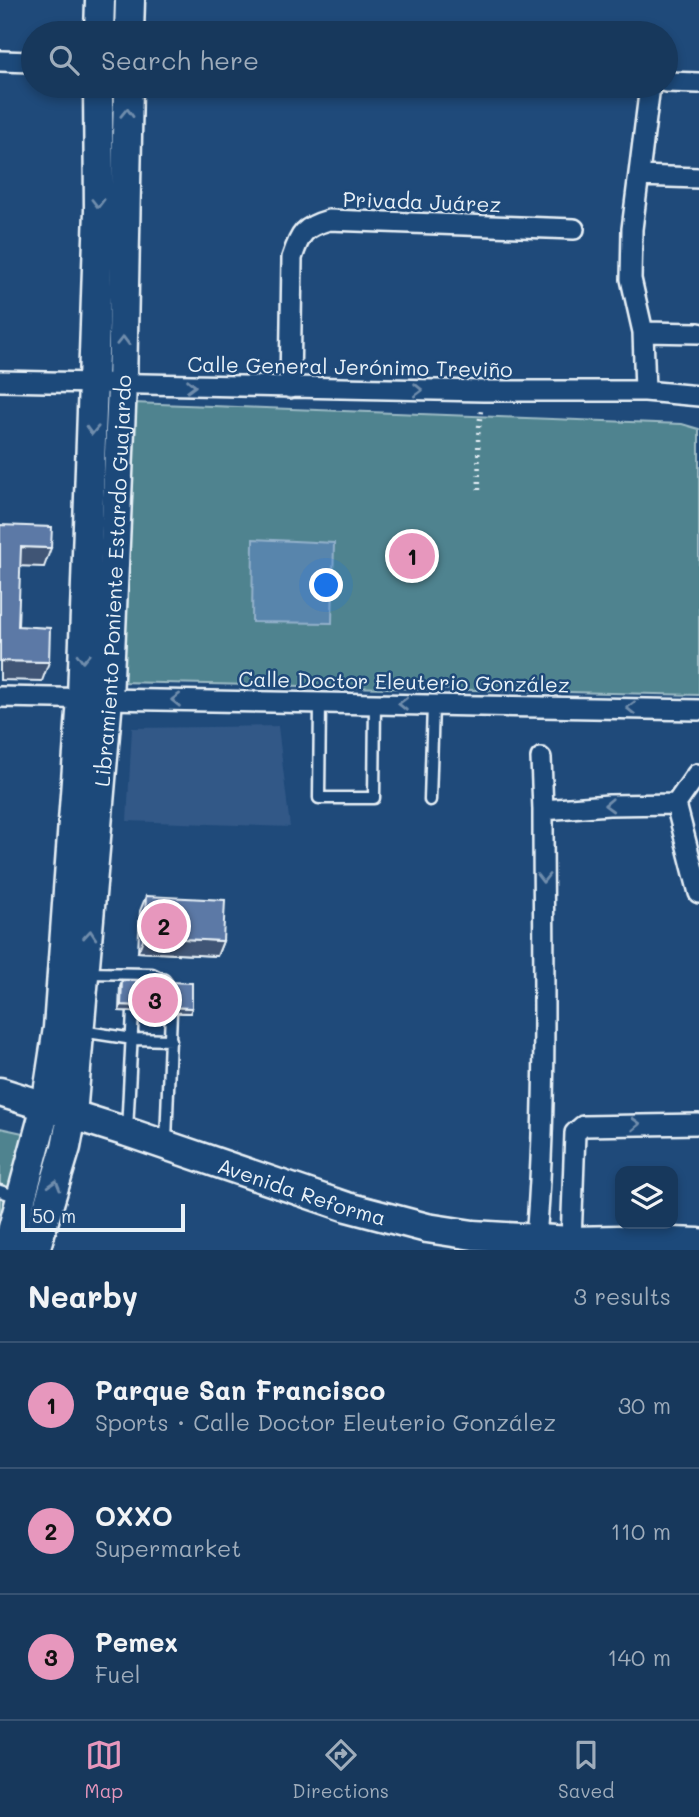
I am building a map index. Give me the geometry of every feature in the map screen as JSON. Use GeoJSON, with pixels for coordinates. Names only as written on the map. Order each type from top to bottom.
{"type":"FeatureCollection","features":[{"type":"Feature","properties":{"kind":"street"},"geometry":{"type":"LineString","coordinates":[[99,21],[100,0]]}},
{"type":"Feature","properties":{"kind":"street"},"geometry":{"type":"LineString","coordinates":[[129,21],[130,0]]}},
{"type":"Feature","properties":{"kind":"street"},"geometry":{"type":"LineString","coordinates":[[0,61],[21,62]]}},
{"type":"Feature","properties":{"kind":"street"},"geometry":{"type":"LineString","coordinates":[[678,82],[699,83]]}},
{"type":"Feature","properties":{"kind":"street","name":"Libramiento Poniente Estardo Guajardo"},"geometry":{"type":"LineString","coordinates":[[95,698],[93,384],[99,210],[98,98]]}},
{"type":"Feature","properties":{"kind":"street","name":"Libramiento Poniente Estardo Guajardo"},"geometry":{"type":"LineString","coordinates":[[65,1072],[122,385],[128,98]]}},
{"type":"Feature","properties":{"kind":"street"},"geometry":{"type":"LineString","coordinates":[[645,391],[643,332],[631,279],[632,229],[649,98]]}},
{"type":"Feature","properties":{"kind":"street"},"geometry":{"type":"LineString","coordinates":[[639,176],[699,178]]}},
{"type":"Feature","properties":{"kind":"street","name":"Privada Juárez"},"geometry":{"type":"LineString","coordinates":[[290,388],[292,258],[298,238],[311,225],[329,220],[574,229]]}},
{"type":"Feature","properties":{"kind":"street"},"geometry":{"type":"LineString","coordinates":[[643,332],[699,334]]}},
{"type":"Feature","properties":{"kind":"street","name":"Calle General Jerónimo Treviño"},"geometry":{"type":"LineString","coordinates":[[0,381],[290,388],[645,391],[699,396]]}},
{"type":"Feature","properties":{"kind":"street","name":"Calle Doctor Eleuterio González"},"geometry":{"type":"LineString","coordinates":[[0,697],[699,710]]}},
{"type":"Feature","properties":{"kind":"street"},"geometry":{"type":"LineString","coordinates":[[536,1238],[542,1127],[541,758]]}},
{"type":"Feature","properties":{"kind":"street"},"geometry":{"type":"LineString","coordinates":[[676,804],[698,774]]}},
{"type":"Feature","properties":{"kind":"street"},"geometry":{"type":"LineString","coordinates":[[543,810],[676,804]]}},
{"type":"Feature","properties":{"kind":"street"},"geometry":{"type":"LineString","coordinates":[[676,804],[699,893]]}},
{"type":"Feature","properties":{"kind":"street"},"geometry":{"type":"LineString","coordinates":[[7,1250],[11,1195],[46,1106],[65,1072]]}},
{"type":"Feature","properties":{"kind":"street"},"geometry":{"type":"LineString","coordinates":[[35,1250],[66,1147],[72,1115],[65,1072]]}},
{"type":"Feature","properties":{"kind":"street","name":"Avenida Reforma"},"geometry":{"type":"LineString","coordinates":[[0,1092],[347,1207],[480,1242],[536,1238],[612,1245],[699,1243]]}},
{"type":"Feature","properties":{"kind":"street"},"geometry":{"type":"LineString","coordinates":[[570,1241],[575,1133],[583,1126],[699,1124]]}},
{"type":"Feature","properties":{"kind":"lane"},"geometry":{"type":"LineString","coordinates":[[320,703],[319,798],[374,798],[375,704]]}},
{"type":"Feature","properties":{"kind":"lane"},"geometry":{"type":"LineString","coordinates":[[430,800],[433,705]]}},
{"type":"Feature","properties":{"kind":"lane"},"geometry":{"type":"LineString","coordinates":[[74,972],[152,974],[164,979],[170,988]]}},
{"type":"Feature","properties":{"kind":"lane"},"geometry":{"type":"LineString","coordinates":[[134,986],[135,974]]}},
{"type":"Feature","properties":{"kind":"lane"},"geometry":{"type":"LineString","coordinates":[[127,1132],[133,1011]]}},
{"type":"Feature","properties":{"kind":"lane"},"geometry":{"type":"LineString","coordinates":[[166,1145],[171,1012]]}},
{"type":"Feature","properties":{"kind":"lane"},"geometry":{"type":"LineString","coordinates":[[70,1029],[133,1039],[171,1040]]}},
{"type":"Feature","properties":{"kind":"path"},"geometry":{"type":"LineString","coordinates":[[478,436],[479,490]]}},
{"type":"Feature","properties":{"kind":"shaded area"},"geometry":{"type":"Polygon","coordinates":[[[253,539],[334,543],[332,623],[252,622],[253,539]]]}},
{"type":"Feature","properties":{"kind":"shaded area"},"geometry":{"type":"Polygon","coordinates":[[[278,726],[290,827],[127,821],[132,728],[278,726]]]}},
{"type":"Feature","properties":{"kind":"green space"},"geometry":{"type":"Polygon","coordinates":[[[133,403],[682,424],[699,429],[699,695],[118,682],[133,403]]]}},
{"type":"Feature","properties":{"kind":"green space"},"geometry":{"type":"Polygon","coordinates":[[[0,1128],[32,1135],[0,1236],[0,1128]]]}},
{"type":"Feature","properties":{"kind":"building"},"geometry":{"type":"Polygon","coordinates":[[[0,525],[52,527],[51,548],[21,547],[18,626],[50,628],[49,662],[0,661],[0,525]]]}},
{"type":"Feature","properties":{"kind":"building"},"geometry":{"type":"Polygon","coordinates":[[[146,896],[225,900],[223,941],[144,937],[146,896]]]}},
{"type":"Feature","properties":{"kind":"building"},"geometry":{"type":"Polygon","coordinates":[[[122,980],[192,983],[192,1008],[121,1005],[122,980]]]}},
{"type":"Feature","properties":{"kind":"place","name":"Parque San Francisco"},"geometry":{"type":"Point","coordinates":[412,556]}},
{"type":"Feature","properties":{"kind":"place","name":"OXXO"},"geometry":{"type":"Point","coordinates":[164,926]}},
{"type":"Feature","properties":{"kind":"place","name":"Pemex"},"geometry":{"type":"Point","coordinates":[155,1000]}}]}
